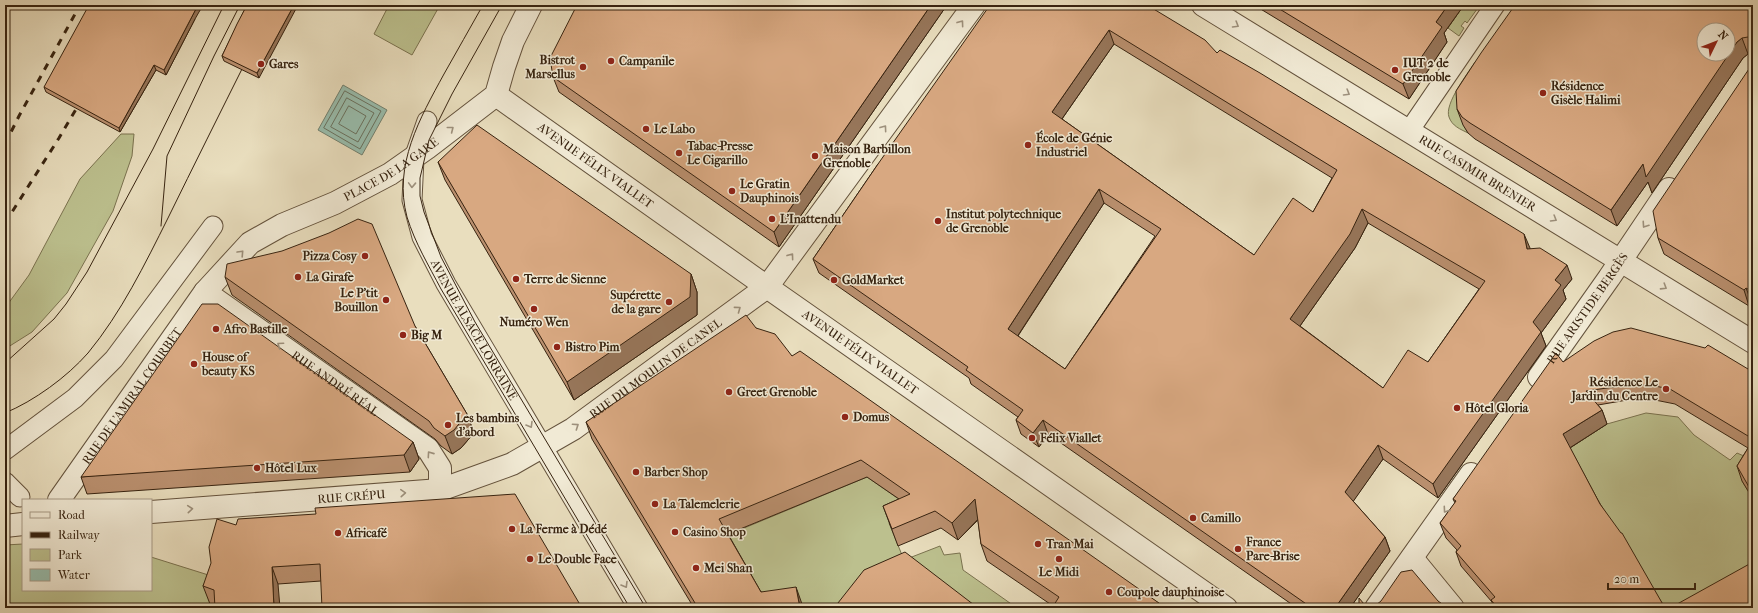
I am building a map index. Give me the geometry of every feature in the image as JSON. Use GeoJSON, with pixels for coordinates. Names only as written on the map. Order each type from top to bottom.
{"type":"FeatureCollection","features":[{"type":"Feature","properties":{"kind":"street"},"geometry":{"type":"LineString","coordinates":[[496,94],[513,41],[530,5]]}},
{"type":"Feature","properties":{"kind":"street","name":"RUE DU MOULIN DE CANEL"},"geometry":{"type":"LineString","coordinates":[[542,446],[573,429],[767,287],[974,5]]}},
{"type":"Feature","properties":{"kind":"street","name":"RUE CASIMIR BRENIER"},"geometry":{"type":"LineString","coordinates":[[1203,5],[1753,342]]}},
{"type":"Feature","properties":{"kind":"street"},"geometry":{"type":"LineString","coordinates":[[1409,131],[1495,5]]}},
{"type":"Feature","properties":{"kind":"street","name":"PLACE DE LA GARE"},"geometry":{"type":"LineString","coordinates":[[205,292],[250,243],[282,225],[335,204],[386,177],[414,158],[496,94]]}},
{"type":"Feature","properties":{"kind":"street","name":"AVENUE FÉLIX VIALLET"},"geometry":{"type":"LineString","coordinates":[[496,94],[767,287],[1226,608]]}},
{"type":"Feature","properties":{"kind":"street","name":"AVENUE ALSACE LORRAINE"},"geometry":{"type":"LineString","coordinates":[[427,121],[414,158],[412,200],[422,237],[446,284],[638,608]]}},
{"type":"Feature","properties":{"kind":"street","name":"RUE ARISTIDE BERGÈS"},"geometry":{"type":"LineString","coordinates":[[1526,396],[1682,170]]}},
{"type":"Feature","properties":{"kind":"street"},"geometry":{"type":"LineString","coordinates":[[5,450],[75,398],[114,359],[213,226]]}},
{"type":"Feature","properties":{"kind":"street","name":"RUE ANDRÉ RÉAL"},"geometry":{"type":"LineString","coordinates":[[205,292],[428,449],[440,468],[440,490]]}},
{"type":"Feature","properties":{"kind":"street","name":"RUE DE L'AMIRAL COURBET"},"geometry":{"type":"LineString","coordinates":[[60,499],[205,292]]}},
{"type":"Feature","properties":{"kind":"street","name":"RUE CRÉPU"},"geometry":{"type":"LineString","coordinates":[[152,512],[440,490],[512,464],[542,446]]}},
{"type":"Feature","properties":{"kind":"street"},"geometry":{"type":"LineString","coordinates":[[1376,608],[1480,460]]}},
{"type":"Feature","properties":{"kind":"street"},"geometry":{"type":"LineString","coordinates":[[5,482],[20,497]]}},
{"type":"Feature","properties":{"kind":"street"},"geometry":{"type":"LineString","coordinates":[[5,526],[22,524]]}},
{"type":"Feature","properties":{"kind":"street"},"geometry":{"type":"LineString","coordinates":[[1412,558],[1453,608]]}},
{"type":"Feature","properties":{"kind":"green space"},"geometry":{"type":"Polygon","coordinates":[[[389,5],[440,5],[412,55],[374,34],[389,5]]]}},
{"type":"Feature","properties":{"kind":"green space"},"geometry":{"type":"Polygon","coordinates":[[[1464,5],[1480,5],[1467,23],[1465,21],[1461,26],[1464,28],[1459,36],[1448,28],[1464,5]]]}},
{"type":"Feature","properties":{"kind":"green space"},"geometry":{"type":"Polygon","coordinates":[[[1475,62],[1487,69],[1471,92],[1464,107],[1464,124],[1468,133],[1452,123],[1448,111],[1453,97],[1475,62]]]}},
{"type":"Feature","properties":{"kind":"green space"},"geometry":{"type":"Polygon","coordinates":[[[121,134],[134,134],[132,156],[113,211],[67,293],[32,332],[5,349],[5,308],[29,275],[80,179],[121,134]]]}},
{"type":"Feature","properties":{"kind":"green space"},"geometry":{"type":"Polygon","coordinates":[[[1646,413],[1678,417],[1694,435],[1730,460],[1737,453],[1753,460],[1742,481],[1753,499],[1753,579],[1701,608],[1661,608],[1568,449],[1607,424],[1646,413]]]}},
{"type":"Feature","properties":{"kind":"green space"},"geometry":{"type":"Polygon","coordinates":[[[867,477],[916,511],[889,523],[904,560],[940,546],[944,555],[960,553],[963,570],[1017,608],[803,608],[802,604],[767,608],[725,536],[867,477]]]}},
{"type":"Feature","properties":{"kind":"green space"},"geometry":{"type":"Polygon","coordinates":[[[22,544],[22,591],[152,591],[152,557],[218,578],[220,608],[5,608],[5,545],[22,544]]]}},
{"type":"Feature","properties":{"kind":"water"},"geometry":{"type":"Polygon","coordinates":[[[343,85],[387,110],[362,155],[318,130],[343,85]]]}},
{"type":"Feature","properties":{"kind":"building"},"geometry":{"type":"Polygon","coordinates":[[[89,5],[198,5],[164,70],[154,65],[119,128],[44,87],[89,5]]]}},
{"type":"Feature","properties":{"kind":"building"},"geometry":{"type":"Polygon","coordinates":[[[247,5],[294,5],[257,73],[222,56],[247,5]]]}},
{"type":"Feature","properties":{"kind":"building"},"geometry":{"type":"Polygon","coordinates":[[[577,5],[931,5],[774,232],[553,77],[550,58],[577,5]]]}},
{"type":"Feature","properties":{"kind":"building"},"geometry":{"type":"Polygon","coordinates":[[[990,5],[1147,5],[1205,40],[1217,53],[1220,50],[1260,73],[1524,234],[1527,249],[1540,248],[1567,265],[1555,280],[1561,285],[1533,322],[1541,332],[1433,484],[1378,445],[1345,492],[1385,537],[1335,608],[1312,608],[1043,420],[1033,433],[1016,420],[1023,410],[966,370],[968,367],[813,259],[990,5]],[[1109,30],[1052,112],[1254,255],[1293,198],[1313,212],[1337,170],[1109,30]],[[1099,189],[1008,329],[1065,369],[1161,229],[1099,189]],[[1362,209],[1350,234],[1290,319],[1383,388],[1408,350],[1428,362],[1485,281],[1362,209]]]}},
{"type":"Feature","properties":{"kind":"building","name":"IUT 2 de Grenoble"},"geometry":{"type":"Polygon","coordinates":[[[1273,5],[1448,5],[1436,22],[1442,27],[1403,84],[1273,5]]]}},
{"type":"Feature","properties":{"kind":"building"},"geometry":{"type":"Polygon","coordinates":[[[1515,5],[1753,5],[1753,38],[1742,38],[1736,43],[1736,22],[1696,22],[1696,62],[1724,62],[1646,177],[1643,164],[1611,210],[1462,117],[1457,109],[1456,91],[1515,5]]]}},
{"type":"Feature","properties":{"kind":"building"},"geometry":{"type":"Polygon","coordinates":[[[1753,63],[1753,292],[1746,288],[1744,290],[1658,238],[1653,211],[1753,63]]]}},
{"type":"Feature","properties":{"kind":"building"},"geometry":{"type":"Polygon","coordinates":[[[477,125],[691,274],[690,297],[567,382],[438,162],[477,125]]]}},
{"type":"Feature","properties":{"kind":"building"},"geometry":{"type":"Polygon","coordinates":[[[358,219],[372,224],[415,326],[467,414],[454,430],[445,436],[434,428],[429,421],[225,277],[227,264],[282,251],[329,233],[358,219]]]}},
{"type":"Feature","properties":{"kind":"building"},"geometry":{"type":"Polygon","coordinates":[[[202,304],[218,304],[413,442],[404,455],[81,477],[202,304]]]}},
{"type":"Feature","properties":{"kind":"building"},"geometry":{"type":"Polygon","coordinates":[[[746,315],[756,328],[775,334],[792,356],[800,351],[1166,608],[1052,608],[1059,597],[981,544],[975,499],[952,523],[935,511],[892,529],[883,506],[910,494],[861,460],[719,519],[761,592],[796,587],[800,608],[698,608],[586,422],[746,315]]]}},
{"type":"Feature","properties":{"kind":"building"},"geometry":{"type":"Polygon","coordinates":[[[1631,328],[1705,348],[1708,345],[1753,372],[1753,439],[1670,389],[1650,385],[1628,385],[1586,391],[1602,410],[1563,434],[1600,504],[1622,533],[1665,608],[1498,608],[1491,600],[1495,597],[1456,552],[1461,546],[1440,523],[1456,501],[1453,499],[1556,353],[1563,362],[1594,341],[1613,332],[1631,328]]]}},
{"type":"Feature","properties":{"kind":"building"},"geometry":{"type":"Polygon","coordinates":[[[1753,440],[1753,494],[1737,466],[1753,440]]]}},
{"type":"Feature","properties":{"kind":"building"},"geometry":{"type":"Polygon","coordinates":[[[515,494],[582,608],[322,608],[320,564],[272,567],[274,608],[215,608],[214,590],[203,586],[211,563],[209,547],[217,519],[236,525],[238,519],[316,514],[315,508],[515,494]]]}},
{"type":"Feature","properties":{"kind":"building"},"geometry":{"type":"Polygon","coordinates":[[[905,552],[978,608],[834,608],[864,570],[905,552]]]}},
{"type":"Feature","properties":{"kind":"building"},"geometry":{"type":"Polygon","coordinates":[[[1753,562],[1753,608],[1670,608],[1753,562]]]}},
{"type":"Feature","properties":{"kind":"building"},"geometry":{"type":"Polygon","coordinates":[[[1412,570],[1438,601],[1445,606],[1444,608],[1359,608],[1359,598],[1364,604],[1370,606],[1376,605],[1381,601],[1401,572],[1412,570]]]}},
{"type":"Feature","properties":{"kind":"tram line"},"geometry":{"type":"LineString","coordinates":[[5,363],[54,319],[66,304],[87,272],[153,149],[224,5]]}},
{"type":"Feature","properties":{"kind":"tram line"},"geometry":{"type":"LineString","coordinates":[[161,226],[167,156],[214,56],[240,5]]}},
{"type":"Feature","properties":{"kind":"tram line"},"geometry":{"type":"LineString","coordinates":[[483,5],[426,108],[411,142],[406,161],[404,179],[404,198],[407,217],[418,245],[441,289],[630,608]]}},
{"type":"Feature","properties":{"kind":"tram line"},"geometry":{"type":"LineString","coordinates":[[502,5],[452,94],[429,140],[420,178],[420,196],[424,212],[441,257],[475,322],[646,608]]}},
{"type":"Feature","properties":{"kind":"tram line"},"geometry":{"type":"LineString","coordinates":[[5,413],[50,388],[70,371],[88,353],[111,322],[132,288],[246,61]]}},
{"type":"Feature","properties":{"kind":"railway"},"geometry":{"type":"LineString","coordinates":[[5,144],[80,5]]}},
{"type":"Feature","properties":{"kind":"railway"},"geometry":{"type":"LineString","coordinates":[[5,223],[82,99]]}},
{"type":"Feature","properties":{"kind":"place","name":"Campanile"},"geometry":{"type":"Point","coordinates":[611,61]}},
{"type":"Feature","properties":{"kind":"place","name":"Gares"},"geometry":{"type":"Point","coordinates":[261,64]}},
{"type":"Feature","properties":{"kind":"place","name":"Bistrot Marsellus"},"geometry":{"type":"Point","coordinates":[583,67]}},
{"type":"Feature","properties":{"kind":"place","name":"IUT 2 de Grenoble"},"geometry":{"type":"Point","coordinates":[1395,70]}},
{"type":"Feature","properties":{"kind":"place","name":"Résidence Gisèle Halimi"},"geometry":{"type":"Point","coordinates":[1543,93]}},
{"type":"Feature","properties":{"kind":"place","name":"Le Labo"},"geometry":{"type":"Point","coordinates":[646,129]}},
{"type":"Feature","properties":{"kind":"place","name":"École de Génie Industriel"},"geometry":{"type":"Point","coordinates":[1028,145]}},
{"type":"Feature","properties":{"kind":"place","name":"Tabac-Presse Le Cigarillo"},"geometry":{"type":"Point","coordinates":[679,153]}},
{"type":"Feature","properties":{"kind":"place","name":"Maison Barbillon Grenoble"},"geometry":{"type":"Point","coordinates":[815,156]}},
{"type":"Feature","properties":{"kind":"place","name":"Le Gratin Dauphinois"},"geometry":{"type":"Point","coordinates":[732,191]}},
{"type":"Feature","properties":{"kind":"place","name":"L'Inattendu"},"geometry":{"type":"Point","coordinates":[772,219]}},
{"type":"Feature","properties":{"kind":"place","name":"Institut polytechnique de Grenoble"},"geometry":{"type":"Point","coordinates":[938,221]}},
{"type":"Feature","properties":{"kind":"place","name":"Pizza Cosy"},"geometry":{"type":"Point","coordinates":[365,256]}},
{"type":"Feature","properties":{"kind":"place","name":"La Girafe"},"geometry":{"type":"Point","coordinates":[298,277]}},
{"type":"Feature","properties":{"kind":"place","name":"Terre de Sienne"},"geometry":{"type":"Point","coordinates":[516,279]}},
{"type":"Feature","properties":{"kind":"place","name":"GoldMarket"},"geometry":{"type":"Point","coordinates":[834,280]}},
{"type":"Feature","properties":{"kind":"place","name":"Le P'tit Bouillon"},"geometry":{"type":"Point","coordinates":[386,300]}},
{"type":"Feature","properties":{"kind":"place","name":"Supérette de la gare"},"geometry":{"type":"Point","coordinates":[669,302]}},
{"type":"Feature","properties":{"kind":"place","name":"Numéro Wen"},"geometry":{"type":"Point","coordinates":[534,309]}},
{"type":"Feature","properties":{"kind":"place","name":"Afro Bastille"},"geometry":{"type":"Point","coordinates":[216,329]}},
{"type":"Feature","properties":{"kind":"place","name":"Big M"},"geometry":{"type":"Point","coordinates":[403,335]}},
{"type":"Feature","properties":{"kind":"place","name":"Bistro Pim"},"geometry":{"type":"Point","coordinates":[557,347]}},
{"type":"Feature","properties":{"kind":"place","name":"House of beauty KS"},"geometry":{"type":"Point","coordinates":[194,364]}},
{"type":"Feature","properties":{"kind":"place","name":"Résidence Le Jardin du Centre"},"geometry":{"type":"Point","coordinates":[1666,389]}},
{"type":"Feature","properties":{"kind":"place","name":"Greet Grenoble"},"geometry":{"type":"Point","coordinates":[729,392]}},
{"type":"Feature","properties":{"kind":"place","name":"Hôtel Gloria"},"geometry":{"type":"Point","coordinates":[1457,408]}},
{"type":"Feature","properties":{"kind":"place","name":"Domus"},"geometry":{"type":"Point","coordinates":[845,417]}},
{"type":"Feature","properties":{"kind":"place","name":"Les bambins d'abord"},"geometry":{"type":"Point","coordinates":[448,425]}},
{"type":"Feature","properties":{"kind":"place","name":"Félix Viallet"},"geometry":{"type":"Point","coordinates":[1032,438]}},
{"type":"Feature","properties":{"kind":"place","name":"Hôtel Lux"},"geometry":{"type":"Point","coordinates":[257,468]}},
{"type":"Feature","properties":{"kind":"place","name":"Barber Shop"},"geometry":{"type":"Point","coordinates":[636,472]}},
{"type":"Feature","properties":{"kind":"place","name":"La Talemelerie"},"geometry":{"type":"Point","coordinates":[655,504]}},
{"type":"Feature","properties":{"kind":"place","name":"Camillo"},"geometry":{"type":"Point","coordinates":[1193,518]}},
{"type":"Feature","properties":{"kind":"place","name":"La Ferme à Dédé"},"geometry":{"type":"Point","coordinates":[512,529]}},
{"type":"Feature","properties":{"kind":"place","name":"Casino Shop"},"geometry":{"type":"Point","coordinates":[675,532]}},
{"type":"Feature","properties":{"kind":"place","name":"Africafé"},"geometry":{"type":"Point","coordinates":[338,533]}},
{"type":"Feature","properties":{"kind":"place","name":"Tran Mai"},"geometry":{"type":"Point","coordinates":[1038,544]}},
{"type":"Feature","properties":{"kind":"place","name":"France Pare-Brise"},"geometry":{"type":"Point","coordinates":[1238,549]}},
{"type":"Feature","properties":{"kind":"place","name":"Le Double Face"},"geometry":{"type":"Point","coordinates":[530,559]}},
{"type":"Feature","properties":{"kind":"place","name":"Le Midi"},"geometry":{"type":"Point","coordinates":[1059,559]}},
{"type":"Feature","properties":{"kind":"place","name":"Mei Shan"},"geometry":{"type":"Point","coordinates":[696,568]}},
{"type":"Feature","properties":{"kind":"place","name":"Coupole dauphinoise"},"geometry":{"type":"Point","coordinates":[1109,592]}}]}
